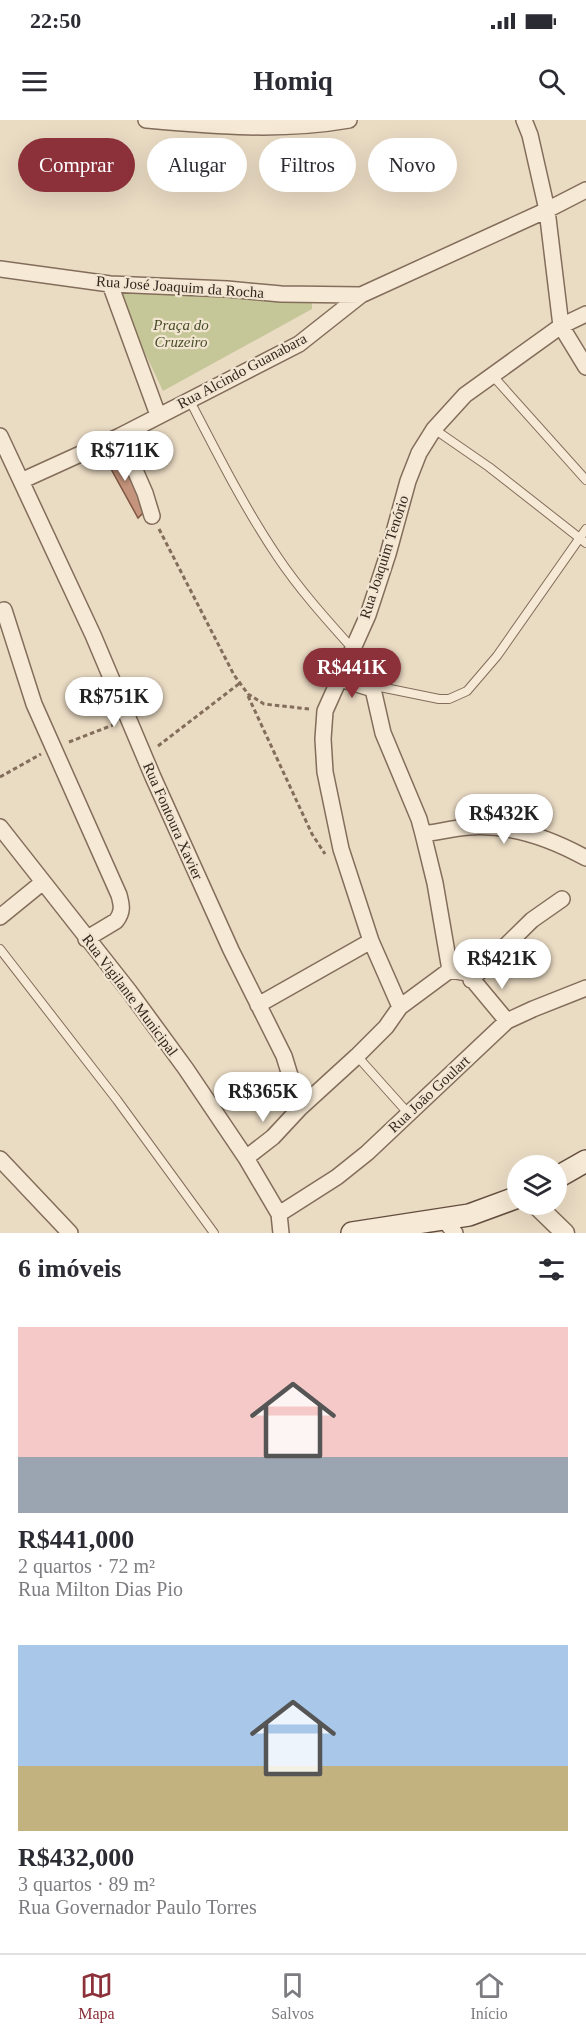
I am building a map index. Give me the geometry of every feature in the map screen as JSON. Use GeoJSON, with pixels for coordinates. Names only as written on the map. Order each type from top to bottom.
{"type":"FeatureCollection","features":[{"type":"Feature","properties":{"kind":"main road"},"geometry":{"type":"LineString","coordinates":[[567,1172],[586,1162]]}},
{"type":"Feature","properties":{"kind":"main road"},"geometry":{"type":"LineString","coordinates":[[352,1233],[450,1226],[507,1201]]}},
{"type":"Feature","properties":{"kind":"street"},"geometry":{"type":"LineString","coordinates":[[146,120],[247,128],[349,120]]}},
{"type":"Feature","properties":{"kind":"street"},"geometry":{"type":"LineString","coordinates":[[524,120],[530,135],[547,210],[561,326],[586,367]]}},
{"type":"Feature","properties":{"kind":"street","name":"Rua Alcindo Guanabara"},"geometry":{"type":"LineString","coordinates":[[21,481],[120,436],[299,344],[360,295],[586,190]]}},
{"type":"Feature","properties":{"kind":"street","name":"Rua José Joaquim da Rocha"},"geometry":{"type":"LineString","coordinates":[[0,269],[110,284],[227,289],[281,294],[360,295]]}},
{"type":"Feature","properties":{"kind":"street"},"geometry":{"type":"LineString","coordinates":[[110,284],[158,415]]}},
{"type":"Feature","properties":{"kind":"street","name":"Rua Joaquim Tenório"},"geometry":{"type":"LineString","coordinates":[[400,1007],[371,941],[331,810],[323,739],[325,711],[368,615],[408,481],[419,453],[434,429],[465,395],[561,326],[586,314]]}},
{"type":"Feature","properties":{"kind":"street","name":"Rua Fontoura Xavier"},"geometry":{"type":"LineString","coordinates":[[0,436],[93,634],[144,756],[231,950],[284,1056],[300,1108]]}},
{"type":"Feature","properties":{"kind":"street"},"geometry":{"type":"LineString","coordinates":[[120,436],[146,493],[152,516]]}},
{"type":"Feature","properties":{"kind":"street"},"geometry":{"type":"LineString","coordinates":[[4,610],[34,704],[122,906],[122,912],[116,921],[86,939]]}},
{"type":"Feature","properties":{"kind":"street"},"geometry":{"type":"LineString","coordinates":[[340,679],[373,689],[383,733],[419,819],[435,883],[450,970]]}},
{"type":"Feature","properties":{"kind":"street","name":"Rua Vigilante Municipal"},"geometry":{"type":"LineString","coordinates":[[0,827],[129,991],[186,1069],[246,1158],[279,1214],[281,1233]]}},
{"type":"Feature","properties":{"kind":"street"},"geometry":{"type":"LineString","coordinates":[[423,834],[468,827],[491,827],[536,835],[586,858]]}},
{"type":"Feature","properties":{"kind":"street"},"geometry":{"type":"LineString","coordinates":[[0,917],[43,882]]}},
{"type":"Feature","properties":{"kind":"street"},"geometry":{"type":"LineString","coordinates":[[471,980],[532,920],[562,899]]}},
{"type":"Feature","properties":{"kind":"street"},"geometry":{"type":"LineString","coordinates":[[258,1005],[371,941]]}},
{"type":"Feature","properties":{"kind":"street"},"geometry":{"type":"LineString","coordinates":[[246,1158],[273,1137],[300,1108],[357,1056],[386,1027],[400,1007],[450,970],[466,973],[507,1021]]}},
{"type":"Feature","properties":{"kind":"street","name":"Rua Joāo Goulart"},"geometry":{"type":"LineString","coordinates":[[279,1214],[337,1177],[367,1153],[507,1021],[533,1008],[586,988]]}},
{"type":"Feature","properties":{"kind":"street"},"geometry":{"type":"LineString","coordinates":[[0,1159],[70,1233]]}},
{"type":"Feature","properties":{"kind":"street"},"geometry":{"type":"LineString","coordinates":[[546,1215],[565,1233]]}},
{"type":"Feature","properties":{"kind":"lane"},"geometry":{"type":"LineString","coordinates":[[492,375],[586,480]]}},
{"type":"Feature","properties":{"kind":"lane"},"geometry":{"type":"LineString","coordinates":[[190,400],[224,466],[277,556],[311,602],[352,648]]}},
{"type":"Feature","properties":{"kind":"lane"},"geometry":{"type":"LineString","coordinates":[[434,429],[498,473],[583,540]]}},
{"type":"Feature","properties":{"kind":"lane"},"geometry":{"type":"LineString","coordinates":[[373,689],[380,687],[421,696],[449,699],[467,691],[485,672],[583,540],[586,529]]}},
{"type":"Feature","properties":{"kind":"lane"},"geometry":{"type":"LineString","coordinates":[[0,950],[117,1100],[214,1233]]}},
{"type":"Feature","properties":{"kind":"lane"},"geometry":{"type":"LineString","coordinates":[[357,1056],[408,1113]]}},
{"type":"Feature","properties":{"kind":"path"},"geometry":{"type":"LineString","coordinates":[[152,516],[240,683],[248,694],[312,834],[325,854],[344,858]]}},
{"type":"Feature","properties":{"kind":"path"},"geometry":{"type":"LineString","coordinates":[[144,756],[240,683]]}},
{"type":"Feature","properties":{"kind":"path"},"geometry":{"type":"LineString","coordinates":[[248,694],[264,704],[325,711]]}},
{"type":"Feature","properties":{"kind":"path"},"geometry":{"type":"LineString","coordinates":[[0,777],[21,763],[53,748],[129,719]]}},
{"type":"Feature","properties":{"kind":"green space","name":"Praça do Cruzeiro"},"geometry":{"type":"Polygon","coordinates":[[[115,290],[301,300],[312,302],[312,309],[163,391],[115,290]]]}},
{"type":"Feature","properties":{"kind":"building"},"geometry":{"type":"Polygon","coordinates":[[[119,451],[145,511],[138,518],[105,458],[119,451]]]}}]}
